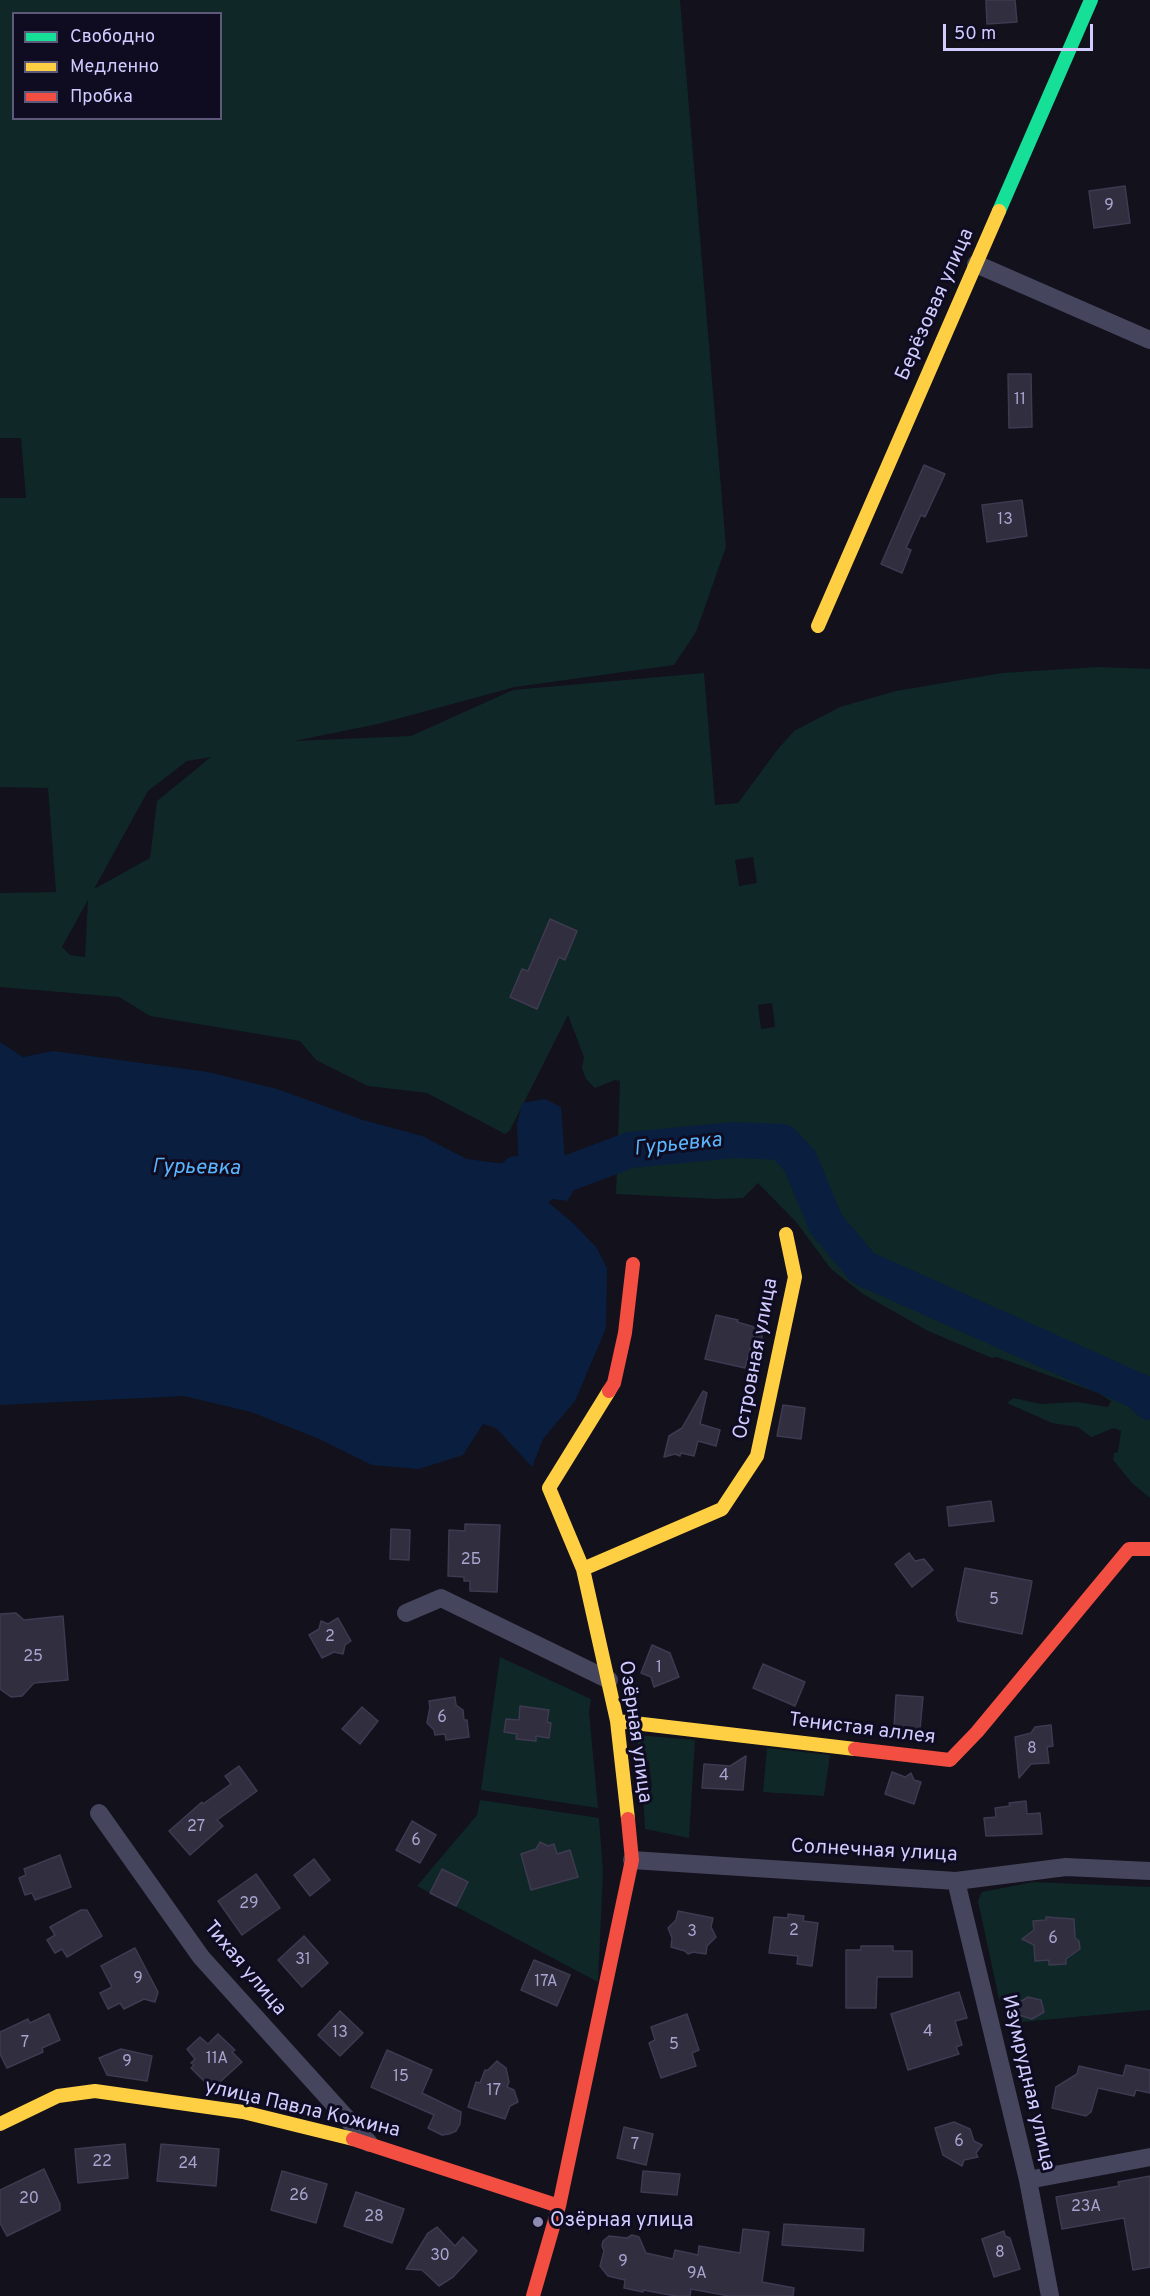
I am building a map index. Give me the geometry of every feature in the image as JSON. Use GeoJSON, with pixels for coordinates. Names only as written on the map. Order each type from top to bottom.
{"type":"FeatureCollection","features":[{"type":"Feature","properties":{"kind":"street","name":"Берёзовая улица"},"geometry":{"type":"LineString","coordinates":[[818,626],[1091,0]]}},
{"type":"Feature","properties":{"kind":"street"},"geometry":{"type":"LineString","coordinates":[[976,264],[1150,340]]}},
{"type":"Feature","properties":{"kind":"street","name":"Островная улица"},"geometry":{"type":"LineString","coordinates":[[583,1569],[722,1509],[757,1456],[795,1277],[786,1234]]}},
{"type":"Feature","properties":{"kind":"street","name":"Озёрная улица"},"geometry":{"type":"LineString","coordinates":[[533,2296],[559,2206],[632,1860],[609,1680],[583,1569],[549,1488],[614,1383],[625,1333],[633,1264]]}},
{"type":"Feature","properties":{"kind":"street","name":"Тенистая аллея"},"geometry":{"type":"LineString","coordinates":[[616,1721],[950,1760],[984,1723],[1129,1549],[1150,1549]]}},
{"type":"Feature","properties":{"kind":"street"},"geometry":{"type":"LineString","coordinates":[[406,1613],[441,1598],[609,1680]]}},
{"type":"Feature","properties":{"kind":"street","name":"Тихая улица"},"geometry":{"type":"LineString","coordinates":[[99,1813],[201,1957],[369,2143]]}},
{"type":"Feature","properties":{"kind":"street","name":"Солнечная улица"},"geometry":{"type":"LineString","coordinates":[[632,1860],[956,1881],[1066,1867],[1150,1871]]}},
{"type":"Feature","properties":{"kind":"street","name":"Изумрудная улица"},"geometry":{"type":"LineString","coordinates":[[956,1881],[1028,2180],[1050,2296]]}},
{"type":"Feature","properties":{"kind":"street","name":"улица Павла Кожина"},"geometry":{"type":"LineString","coordinates":[[0,2124],[58,2096],[95,2091],[243,2112],[369,2143],[559,2206]]}},
{"type":"Feature","properties":{"kind":"street"},"geometry":{"type":"LineString","coordinates":[[1028,2180],[1150,2157]]}},
{"type":"Feature","properties":{"kind":"green space"},"geometry":{"type":"Polygon","coordinates":[[[0,0],[680,0],[726,547],[696,632],[674,665],[515,687],[378,724],[294,741],[411,736],[513,690],[704,673],[715,805],[738,803],[794,731],[840,707],[896,691],[1002,673],[1098,667],[1150,669],[1150,1498],[1132,1483],[1113,1460],[1114,1453],[1118,1452],[1121,1431],[1114,1428],[1091,1437],[1078,1427],[1052,1423],[1007,1403],[1013,1398],[1041,1404],[1077,1402],[1108,1407],[1111,1401],[1098,1393],[997,1357],[992,1358],[928,1331],[863,1294],[831,1269],[796,1222],[758,1183],[743,1198],[616,1194],[620,1081],[615,1080],[595,1088],[586,1079],[582,1068],[584,1057],[568,1015],[510,1130],[505,1134],[427,1093],[368,1086],[316,1060],[300,1041],[150,1016],[119,997],[0,987],[0,893],[56,892],[48,788],[0,787],[0,498],[26,498],[21,438],[0,438],[0,0]],[[211,757],[187,761],[148,791],[94,889],[150,858],[157,801],[211,757]],[[753,857],[735,860],[739,886],[757,883],[753,857]],[[88,900],[62,947],[70,955],[85,957],[88,900]],[[772,1003],[758,1005],[761,1029],[775,1027],[772,1003]]]}},
{"type":"Feature","properties":{"kind":"green space"},"geometry":{"type":"Polygon","coordinates":[[[500,1657],[591,1699],[589,1712],[598,1808],[481,1790],[500,1657]]]}},
{"type":"Feature","properties":{"kind":"green space"},"geometry":{"type":"Polygon","coordinates":[[[637,1735],[695,1740],[689,1838],[645,1829],[643,1793],[646,1789],[652,1788],[649,1761],[640,1762],[637,1735]]]}},
{"type":"Feature","properties":{"kind":"green space"},"geometry":{"type":"Polygon","coordinates":[[[767,1748],[830,1755],[824,1796],[763,1792],[767,1748]]]}},
{"type":"Feature","properties":{"kind":"green space"},"geometry":{"type":"Polygon","coordinates":[[[480,1800],[599,1818],[603,1872],[598,1982],[417,1886],[477,1815],[480,1800]]]}},
{"type":"Feature","properties":{"kind":"green space"},"geometry":{"type":"Polygon","coordinates":[[[1033,1882],[1150,1887],[1150,2010],[1021,2022],[1017,1997],[999,1999],[978,1901],[982,1892],[1033,1882]]]}},
{"type":"Feature","properties":{"kind":"water"},"geometry":{"type":"Polygon","coordinates":[[[0,1042],[23,1057],[53,1051],[208,1072],[277,1089],[363,1120],[422,1136],[467,1159],[519,1166],[517,1125],[522,1103],[545,1099],[561,1107],[566,1174],[573,1192],[567,1201],[553,1199],[548,1202],[596,1247],[607,1268],[606,1328],[575,1401],[543,1439],[532,1467],[496,1428],[483,1424],[463,1455],[419,1469],[372,1465],[317,1438],[251,1412],[184,1396],[0,1405],[0,1042]]]}},
{"type":"Feature","properties":{"kind":"building"},"geometry":{"type":"Polygon","coordinates":[[[986,0],[1015,0],[1017,22],[987,24],[986,0]]]}},
{"type":"Feature","properties":{"kind":"building"},"geometry":{"type":"Polygon","coordinates":[[[1125,186],[1130,223],[1094,228],[1089,191],[1125,186]]]}},
{"type":"Feature","properties":{"kind":"building"},"geometry":{"type":"Polygon","coordinates":[[[1008,374],[1031,374],[1032,427],[1009,428],[1008,374]]]}},
{"type":"Feature","properties":{"kind":"building"},"geometry":{"type":"Polygon","coordinates":[[[924,465],[945,474],[925,517],[921,515],[906,548],[911,550],[902,573],[881,564],[924,465]]]}},
{"type":"Feature","properties":{"kind":"building"},"geometry":{"type":"Polygon","coordinates":[[[1022,500],[1027,536],[987,542],[982,505],[1022,500]]]}},
{"type":"Feature","properties":{"kind":"building"},"geometry":{"type":"Polygon","coordinates":[[[550,919],[577,931],[565,960],[559,957],[537,1009],[510,997],[522,969],[528,971],[550,919]]]}},
{"type":"Feature","properties":{"kind":"building"},"geometry":{"type":"Polygon","coordinates":[[[716,1315],[761,1329],[762,1338],[750,1349],[745,1368],[705,1359],[716,1315]]]}},
{"type":"Feature","properties":{"kind":"building"},"geometry":{"type":"Polygon","coordinates":[[[703,1391],[707,1393],[700,1424],[720,1430],[716,1446],[698,1441],[694,1456],[681,1453],[680,1456],[675,1454],[664,1457],[669,1436],[682,1428],[703,1391]]]}},
{"type":"Feature","properties":{"kind":"building"},"geometry":{"type":"Polygon","coordinates":[[[783,1405],[805,1408],[801,1439],[777,1436],[783,1405]]]}},
{"type":"Feature","properties":{"kind":"building"},"geometry":{"type":"Polygon","coordinates":[[[991,1501],[994,1521],[949,1526],[947,1507],[991,1501]]]}},
{"type":"Feature","properties":{"kind":"building"},"geometry":{"type":"Polygon","coordinates":[[[465,1524],[500,1525],[497,1592],[470,1591],[470,1581],[464,1581],[464,1577],[448,1576],[449,1530],[465,1531],[465,1524]]]}},
{"type":"Feature","properties":{"kind":"building"},"geometry":{"type":"Polygon","coordinates":[[[391,1529],[410,1530],[409,1560],[390,1559],[391,1529]]]}},
{"type":"Feature","properties":{"kind":"building"},"geometry":{"type":"Polygon","coordinates":[[[909,1553],[915,1561],[924,1559],[933,1570],[912,1587],[895,1564],[909,1553]]]}},
{"type":"Feature","properties":{"kind":"building"},"geometry":{"type":"Polygon","coordinates":[[[965,1568],[1032,1581],[1022,1634],[958,1621],[956,1614],[965,1568]]]}},
{"type":"Feature","properties":{"kind":"building"},"geometry":{"type":"Polygon","coordinates":[[[16,1613],[24,1620],[63,1616],[68,1680],[34,1683],[22,1696],[11,1697],[0,1689],[0,1614],[16,1613]]]}},
{"type":"Feature","properties":{"kind":"building"},"geometry":{"type":"Polygon","coordinates":[[[338,1618],[351,1641],[345,1645],[343,1654],[334,1652],[322,1658],[309,1635],[319,1629],[321,1621],[328,1624],[338,1618]]]}},
{"type":"Feature","properties":{"kind":"building"},"geometry":{"type":"Polygon","coordinates":[[[652,1645],[670,1653],[679,1677],[654,1687],[651,1677],[641,1673],[652,1645]]]}},
{"type":"Feature","properties":{"kind":"building"},"geometry":{"type":"Polygon","coordinates":[[[763,1664],[805,1682],[795,1706],[753,1688],[763,1664]]]}},
{"type":"Feature","properties":{"kind":"building"},"geometry":{"type":"Polygon","coordinates":[[[896,1695],[923,1697],[920,1729],[894,1727],[896,1695]]]}},
{"type":"Feature","properties":{"kind":"building"},"geometry":{"type":"Polygon","coordinates":[[[455,1697],[456,1705],[463,1710],[464,1720],[467,1720],[469,1737],[446,1740],[445,1734],[435,1735],[434,1730],[427,1723],[429,1701],[455,1697]]]}},
{"type":"Feature","properties":{"kind":"building"},"geometry":{"type":"Polygon","coordinates":[[[520,1706],[549,1710],[547,1722],[551,1723],[549,1738],[536,1736],[536,1741],[516,1739],[517,1734],[504,1732],[506,1719],[519,1720],[520,1706]]]}},
{"type":"Feature","properties":{"kind":"building"},"geometry":{"type":"Polygon","coordinates":[[[362,1707],[378,1721],[360,1744],[342,1729],[362,1707]]]}},
{"type":"Feature","properties":{"kind":"building"},"geometry":{"type":"Polygon","coordinates":[[[1051,1725],[1053,1746],[1047,1747],[1049,1763],[1031,1764],[1019,1778],[1015,1737],[1031,1733],[1035,1727],[1051,1725]]]}},
{"type":"Feature","properties":{"kind":"building"},"geometry":{"type":"Polygon","coordinates":[[[746,1756],[743,1790],[702,1788],[704,1764],[730,1766],[746,1756]]]}},
{"type":"Feature","properties":{"kind":"building"},"geometry":{"type":"Polygon","coordinates":[[[239,1766],[257,1791],[217,1820],[223,1826],[190,1855],[169,1831],[202,1802],[203,1804],[231,1784],[225,1776],[239,1766]]]}},
{"type":"Feature","properties":{"kind":"building"},"geometry":{"type":"Polygon","coordinates":[[[892,1772],[905,1777],[911,1773],[914,1780],[921,1782],[914,1804],[885,1794],[892,1772]]]}},
{"type":"Feature","properties":{"kind":"building"},"geometry":{"type":"Polygon","coordinates":[[[1026,1801],[1027,1814],[1040,1813],[1042,1834],[986,1836],[984,1818],[996,1817],[995,1808],[1026,1801]]]}},
{"type":"Feature","properties":{"kind":"building"},"geometry":{"type":"Polygon","coordinates":[[[412,1821],[436,1835],[420,1863],[396,1850],[412,1821]]]}},
{"type":"Feature","properties":{"kind":"building"},"geometry":{"type":"Polygon","coordinates":[[[540,1842],[548,1846],[554,1844],[557,1854],[570,1850],[578,1877],[531,1890],[521,1854],[536,1849],[540,1842]]]}},
{"type":"Feature","properties":{"kind":"building"},"geometry":{"type":"Polygon","coordinates":[[[60,1855],[71,1887],[35,1900],[32,1893],[25,1895],[19,1878],[26,1875],[24,1869],[60,1855]]]}},
{"type":"Feature","properties":{"kind":"building"},"geometry":{"type":"Polygon","coordinates":[[[314,1859],[330,1880],[310,1896],[294,1875],[314,1859]]]}},
{"type":"Feature","properties":{"kind":"building"},"geometry":{"type":"Polygon","coordinates":[[[442,1869],[468,1882],[456,1906],[430,1893],[442,1869]]]}},
{"type":"Feature","properties":{"kind":"building"},"geometry":{"type":"Polygon","coordinates":[[[256,1874],[280,1908],[242,1935],[218,1901],[256,1874]]]}},
{"type":"Feature","properties":{"kind":"building"},"geometry":{"type":"Polygon","coordinates":[[[81,1910],[87,1910],[102,1936],[67,1957],[62,1949],[55,1953],[47,1940],[55,1935],[50,1927],[81,1910]]]}},
{"type":"Feature","properties":{"kind":"building"},"geometry":{"type":"Polygon","coordinates":[[[678,1911],[713,1918],[711,1927],[716,1937],[707,1946],[706,1954],[693,1952],[688,1954],[671,1947],[672,1938],[668,1928],[676,1920],[678,1911]]]}},
{"type":"Feature","properties":{"kind":"building"},"geometry":{"type":"Polygon","coordinates":[[[788,1914],[804,1916],[803,1921],[818,1923],[812,1966],[797,1964],[798,1956],[769,1953],[774,1917],[788,1918],[788,1914]]]}},
{"type":"Feature","properties":{"kind":"building"},"geometry":{"type":"Polygon","coordinates":[[[1046,1917],[1074,1919],[1075,1938],[1079,1941],[1080,1949],[1066,1959],[1066,1964],[1049,1965],[1049,1960],[1035,1961],[1034,1945],[1022,1939],[1034,1930],[1033,1921],[1046,1920],[1046,1917]]]}},
{"type":"Feature","properties":{"kind":"building"},"geometry":{"type":"Polygon","coordinates":[[[304,1936],[328,1963],[302,1987],[278,1960],[304,1936]]]}},
{"type":"Feature","properties":{"kind":"building"},"geometry":{"type":"Polygon","coordinates":[[[861,1946],[893,1946],[893,1951],[912,1951],[912,1977],[877,1977],[876,2008],[846,2008],[846,1950],[861,1950],[861,1946]]]}},
{"type":"Feature","properties":{"kind":"building"},"geometry":{"type":"Polygon","coordinates":[[[135,1948],[158,1992],[155,2002],[144,1999],[124,2009],[120,2003],[108,2009],[100,1993],[112,1987],[101,1966],[135,1948]]]}},
{"type":"Feature","properties":{"kind":"building"},"geometry":{"type":"Polygon","coordinates":[[[534,1960],[570,1975],[557,2006],[521,1990],[534,1960]]]}},
{"type":"Feature","properties":{"kind":"building"},"geometry":{"type":"Polygon","coordinates":[[[959,1992],[967,2018],[955,2021],[962,2045],[956,2047],[959,2054],[908,2070],[891,2014],[959,1992]]]}},
{"type":"Feature","properties":{"kind":"building"},"geometry":{"type":"Polygon","coordinates":[[[1028,1997],[1041,2000],[1044,2012],[1032,2019],[1019,2015],[1017,2004],[1028,1997]]]}},
{"type":"Feature","properties":{"kind":"building"},"geometry":{"type":"Polygon","coordinates":[[[340,2011],[363,2033],[340,2056],[318,2035],[340,2011]]]}},
{"type":"Feature","properties":{"kind":"building"},"geometry":{"type":"Polygon","coordinates":[[[49,2014],[60,2040],[42,2048],[43,2052],[7,2068],[0,2054],[0,2032],[28,2019],[30,2023],[49,2014]]]}},
{"type":"Feature","properties":{"kind":"building"},"geometry":{"type":"Polygon","coordinates":[[[687,2014],[699,2050],[692,2053],[696,2066],[661,2078],[649,2043],[655,2040],[651,2027],[687,2014]]]}},
{"type":"Feature","properties":{"kind":"building"},"geometry":{"type":"Polygon","coordinates":[[[218,2034],[235,2050],[232,2052],[242,2062],[212,2089],[191,2068],[194,2065],[191,2063],[195,2059],[187,2049],[200,2037],[208,2044],[218,2034]]]}},
{"type":"Feature","properties":{"kind":"building"},"geometry":{"type":"Polygon","coordinates":[[[121,2049],[152,2056],[147,2081],[107,2075],[99,2058],[121,2049]]]}},
{"type":"Feature","properties":{"kind":"building"},"geometry":{"type":"Polygon","coordinates":[[[387,2050],[432,2070],[422,2093],[461,2112],[460,2124],[456,2131],[442,2135],[428,2128],[434,2115],[371,2087],[387,2050]]]}},
{"type":"Feature","properties":{"kind":"building"},"geometry":{"type":"Polygon","coordinates":[[[497,2061],[506,2068],[509,2082],[507,2087],[514,2090],[518,2102],[510,2106],[505,2119],[468,2107],[476,2082],[480,2083],[485,2070],[497,2061]]]}},
{"type":"Feature","properties":{"kind":"building"},"geometry":{"type":"Polygon","coordinates":[[[1126,2065],[1150,2070],[1150,2093],[1136,2090],[1134,2096],[1098,2088],[1091,2112],[1086,2116],[1052,2108],[1056,2087],[1077,2074],[1079,2066],[1123,2076],[1126,2065]]]}},
{"type":"Feature","properties":{"kind":"building"},"geometry":{"type":"Polygon","coordinates":[[[954,2122],[970,2129],[974,2141],[982,2145],[976,2153],[978,2157],[964,2160],[962,2166],[943,2155],[935,2128],[954,2122]]]}},
{"type":"Feature","properties":{"kind":"building"},"geometry":{"type":"Polygon","coordinates":[[[624,2127],[653,2134],[646,2165],[617,2158],[624,2127]]]}},
{"type":"Feature","properties":{"kind":"building"},"geometry":{"type":"Polygon","coordinates":[[[125,2144],[128,2178],[78,2183],[75,2149],[125,2144]]]}},
{"type":"Feature","properties":{"kind":"building"},"geometry":{"type":"Polygon","coordinates":[[[161,2144],[219,2149],[216,2186],[157,2181],[161,2144]]]}},
{"type":"Feature","properties":{"kind":"building"},"geometry":{"type":"Polygon","coordinates":[[[44,2169],[60,2204],[60,2210],[7,2236],[0,2223],[0,2190],[44,2169]]]}},
{"type":"Feature","properties":{"kind":"building"},"geometry":{"type":"Polygon","coordinates":[[[282,2171],[327,2184],[316,2223],[271,2210],[282,2171]]]}},
{"type":"Feature","properties":{"kind":"building"},"geometry":{"type":"Polygon","coordinates":[[[643,2171],[680,2174],[677,2195],[641,2192],[643,2171]]]}},
{"type":"Feature","properties":{"kind":"building"},"geometry":{"type":"Polygon","coordinates":[[[1150,2176],[1150,2267],[1133,2270],[1124,2218],[1062,2229],[1056,2197],[1119,2186],[1118,2182],[1150,2176]]]}},
{"type":"Feature","properties":{"kind":"building"},"geometry":{"type":"Polygon","coordinates":[[[356,2192],[404,2209],[392,2243],[344,2226],[356,2192]]]}},
{"type":"Feature","properties":{"kind":"building"},"geometry":{"type":"Polygon","coordinates":[[[784,2224],[864,2229],[863,2251],[782,2245],[784,2224]]]}},
{"type":"Feature","properties":{"kind":"building"},"geometry":{"type":"Polygon","coordinates":[[[437,2227],[455,2246],[463,2237],[477,2251],[453,2277],[439,2286],[422,2270],[406,2269],[428,2233],[437,2227]]]}},
{"type":"Feature","properties":{"kind":"building"},"geometry":{"type":"Polygon","coordinates":[[[743,2229],[769,2232],[762,2282],[794,2288],[793,2296],[729,2296],[691,2289],[690,2296],[643,2290],[643,2292],[624,2288],[625,2280],[608,2276],[600,2266],[604,2251],[603,2241],[609,2236],[639,2237],[646,2253],[673,2259],[675,2250],[698,2255],[699,2246],[740,2253],[743,2229]]]}},
{"type":"Feature","properties":{"kind":"building"},"geometry":{"type":"Polygon","coordinates":[[[1004,2231],[1005,2236],[1010,2238],[1020,2269],[994,2277],[982,2239],[1004,2231]]]}},
{"type":"Feature","properties":{"kind":"waterway","name":"Гурьевка"},"geometry":{"type":"LineString","coordinates":[[517,1174],[566,1174],[630,1150],[734,1140],[782,1142],[800,1161],[826,1224],[863,1268],[1140,1392],[1150,1402]]}},
{"type":"Feature","properties":{"kind":"traffic: fast"},"geometry":{"type":"LineString","coordinates":[[999,211],[1091,0]]}},
{"type":"Feature","properties":{"kind":"traffic: slow"},"geometry":{"type":"LineString","coordinates":[[818,626],[999,211]]}},
{"type":"Feature","properties":{"kind":"traffic: slow"},"geometry":{"type":"LineString","coordinates":[[583,1569],[722,1509],[757,1456],[795,1277],[786,1234]]}},
{"type":"Feature","properties":{"kind":"traffic: slow"},"geometry":{"type":"LineString","coordinates":[[609,1391],[549,1488],[583,1569],[617,1721],[628,1819]]}},
{"type":"Feature","properties":{"kind":"traffic: slow"},"geometry":{"type":"LineString","coordinates":[[617,1721],[855,1749]]}},
{"type":"Feature","properties":{"kind":"traffic: slow"},"geometry":{"type":"LineString","coordinates":[[0,2124],[58,2096],[95,2091],[243,2112],[353,2139]]}},
{"type":"Feature","properties":{"kind":"traffic: jam"},"geometry":{"type":"LineString","coordinates":[[609,1391],[614,1383],[625,1333],[633,1264]]}},
{"type":"Feature","properties":{"kind":"traffic: jam"},"geometry":{"type":"LineString","coordinates":[[855,1749],[950,1760],[977,1732],[1129,1549],[1150,1549]]}},
{"type":"Feature","properties":{"kind":"traffic: jam"},"geometry":{"type":"LineString","coordinates":[[533,2296],[559,2206],[632,1860],[628,1819]]}},
{"type":"Feature","properties":{"kind":"traffic: jam"},"geometry":{"type":"LineString","coordinates":[[353,2139],[559,2206]]}},
{"type":"Feature","properties":{"kind":"place","name":"Озёрная улица"},"geometry":{"type":"Point","coordinates":[538,2222]}}]}
